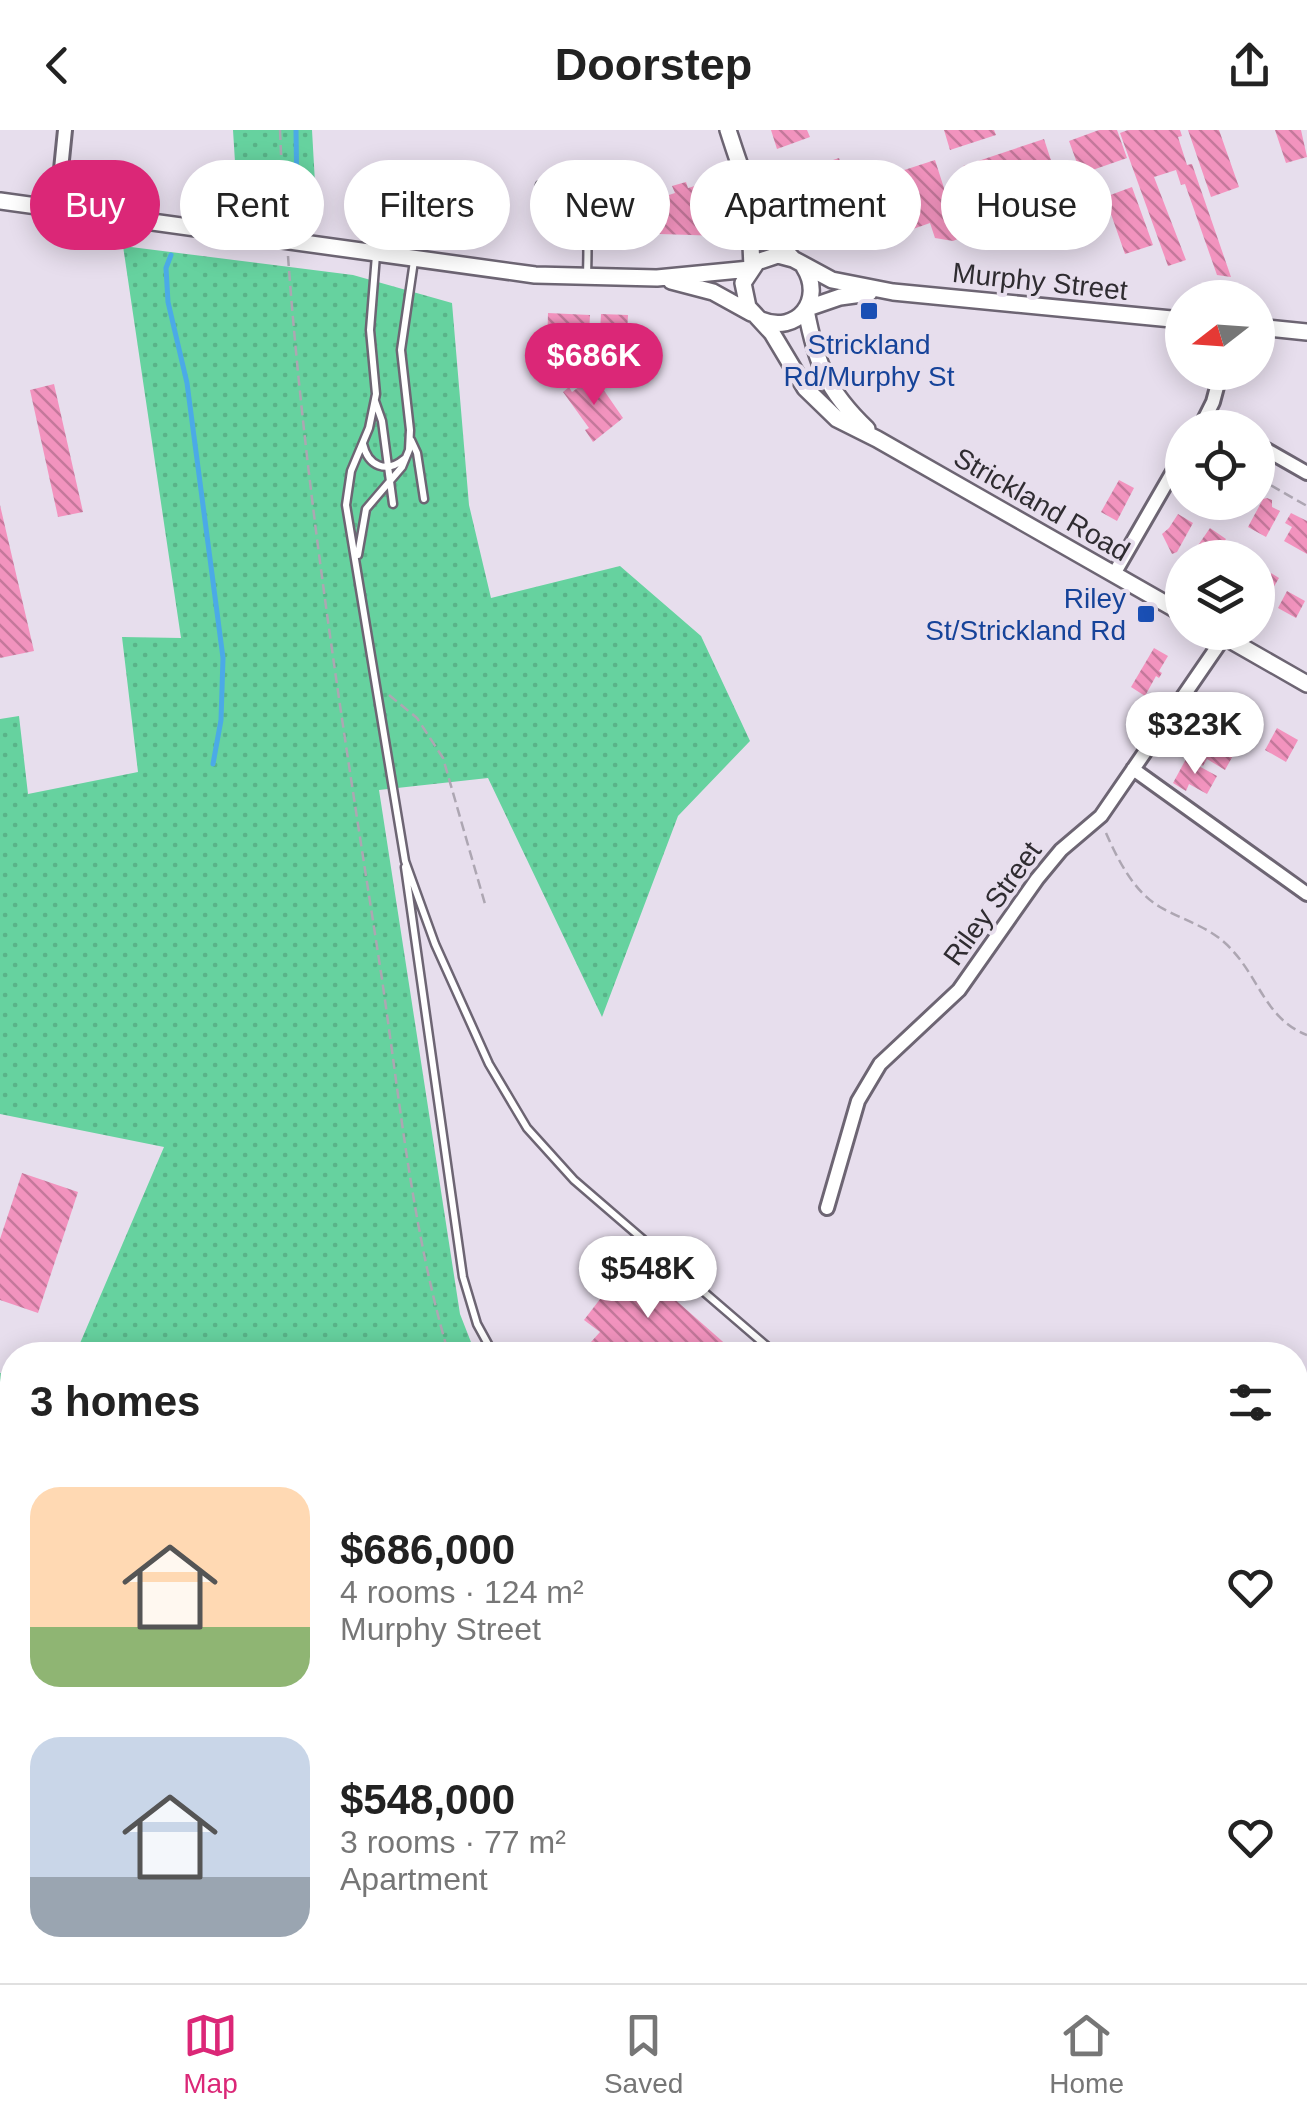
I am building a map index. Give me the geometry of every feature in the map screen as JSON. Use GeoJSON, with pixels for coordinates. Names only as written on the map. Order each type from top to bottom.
{"type":"FeatureCollection","features":[{"type":"Feature","properties":{"kind":"street"},"geometry":{"type":"LineString","coordinates":[[62,160],[65,130]]}},
{"type":"Feature","properties":{"kind":"street"},"geometry":{"type":"LineString","coordinates":[[728,130],[738,160]]}},
{"type":"Feature","properties":{"kind":"street"},"geometry":{"type":"LineString","coordinates":[[0,202],[30,206]]}},
{"type":"Feature","properties":{"kind":"street"},"geometry":{"type":"LineString","coordinates":[[324,247],[520,273],[586,277],[657,278],[751,268],[771,256],[797,262]]}},
{"type":"Feature","properties":{"kind":"street"},"geometry":{"type":"LineString","coordinates":[[751,250],[751,268],[743,292],[755,316]]}},
{"type":"Feature","properties":{"kind":"street"},"geometry":{"type":"LineString","coordinates":[[657,278],[713,292],[770,324],[784,324],[796,320],[807,309],[812,285],[786,250]]}},
{"type":"Feature","properties":{"kind":"street","name":"Murphy Street"},"geometry":{"type":"LineString","coordinates":[[797,262],[834,280],[893,292],[1165,318]]}},
{"type":"Feature","properties":{"kind":"street","name":"Murphy Street"},"geometry":{"type":"LineString","coordinates":[[807,309],[840,297],[893,292]]}},
{"type":"Feature","properties":{"kind":"street","name":"Strickland Road"},"geometry":{"type":"LineString","coordinates":[[807,309],[822,372],[836,396],[877,439]]}},
{"type":"Feature","properties":{"kind":"street","name":"Strickland Road"},"geometry":{"type":"LineString","coordinates":[[755,316],[772,333],[797,377],[837,420],[1165,603]]}},
{"type":"Feature","properties":{"kind":"street"},"geometry":{"type":"LineString","coordinates":[[1275,329],[1307,332]]}},
{"type":"Feature","properties":{"kind":"street"},"geometry":{"type":"LineString","coordinates":[[1275,455],[1307,473]]}},
{"type":"Feature","properties":{"kind":"street"},"geometry":{"type":"LineString","coordinates":[[1114,574],[1165,486]]}},
{"type":"Feature","properties":{"kind":"street","name":"Riley Street"},"geometry":{"type":"LineString","coordinates":[[827,1208],[858,1101],[880,1064],[959,990],[1037,879],[1061,850],[1101,816],[1210,650]]}},
{"type":"Feature","properties":{"kind":"street"},"geometry":{"type":"LineString","coordinates":[[1247,650],[1307,684]]}},
{"type":"Feature","properties":{"kind":"street"},"geometry":{"type":"LineString","coordinates":[[1133,769],[1307,894]]}},
{"type":"Feature","properties":{"kind":"lane"},"geometry":{"type":"LineString","coordinates":[[586,277],[587,250]]}},
{"type":"Feature","properties":{"kind":"lane"},"geometry":{"type":"LineString","coordinates":[[376,254],[370,330],[375,400],[382,421],[393,504]]}},
{"type":"Feature","properties":{"kind":"lane"},"geometry":{"type":"LineString","coordinates":[[414,260],[401,350],[411,439],[424,498]]}},
{"type":"Feature","properties":{"kind":"lane"},"geometry":{"type":"LineString","coordinates":[[375,400],[346,498],[405,860],[463,1276],[487,1342]]}},
{"type":"Feature","properties":{"kind":"lane"},"geometry":{"type":"LineString","coordinates":[[357,565],[366,509],[402,467],[411,439]]}},
{"type":"Feature","properties":{"kind":"lane"},"geometry":{"type":"LineString","coordinates":[[362,444],[370,461],[388,467],[400,463],[408,454]]}},
{"type":"Feature","properties":{"kind":"lane"},"geometry":{"type":"LineString","coordinates":[[405,860],[434,944],[472,1028],[527,1128],[589,1194],[762,1342]]}},
{"type":"Feature","properties":{"kind":"path"},"geometry":{"type":"LineString","coordinates":[[280,130],[282,160]]}},
{"type":"Feature","properties":{"kind":"path"},"geometry":{"type":"LineString","coordinates":[[287,250],[328,622],[420,1241],[446,1342]]}},
{"type":"Feature","properties":{"kind":"path"},"geometry":{"type":"LineString","coordinates":[[1275,488],[1307,506]]}},
{"type":"Feature","properties":{"kind":"path"},"geometry":{"type":"LineString","coordinates":[[374,687],[407,708],[443,758],[486,904]]}},
{"type":"Feature","properties":{"kind":"path"},"geometry":{"type":"LineString","coordinates":[[1101,816],[1116,855],[1149,900],[1224,941],[1279,1020],[1307,1034]]}},
{"type":"Feature","properties":{"kind":"green space"},"geometry":{"type":"Polygon","coordinates":[[[233,130],[312,130],[314,160],[235,160],[233,130]]]}},
{"type":"Feature","properties":{"kind":"green space"},"geometry":{"type":"Polygon","coordinates":[[[124,250],[155,250],[353,275],[452,303],[469,505],[491,598],[620,566],[701,636],[750,741],[678,816],[602,1017],[488,778],[379,790],[460,1314],[471,1342],[81,1342],[164,1147],[0,1114],[0,719],[19,716],[28,794],[138,772],[122,637],[181,638],[124,250]]]}},
{"type":"Feature","properties":{"kind":"building"},"geometry":{"type":"Polygon","coordinates":[[[771,130],[807,130],[810,137],[777,149],[771,130]]]}},
{"type":"Feature","properties":{"kind":"building"},"geometry":{"type":"Polygon","coordinates":[[[944,130],[994,130],[996,135],[950,150],[944,130]]]}},
{"type":"Feature","properties":{"kind":"building"},"geometry":{"type":"Polygon","coordinates":[[[1099,130],[1117,130],[1127,158],[1112,163],[1112,160],[1076,160],[1069,141],[1099,130]]]}},
{"type":"Feature","properties":{"kind":"building"},"geometry":{"type":"Polygon","coordinates":[[[1180,130],[1182,136],[1178,137],[1187,165],[1192,164],[1231,277],[1217,275],[1185,184],[1181,185],[1176,170],[1154,177],[1186,260],[1168,266],[1120,133],[1180,130]]]}},
{"type":"Feature","properties":{"kind":"building"},"geometry":{"type":"Polygon","coordinates":[[[1188,130],[1219,130],[1239,187],[1211,197],[1188,130]]]}},
{"type":"Feature","properties":{"kind":"building"},"geometry":{"type":"Polygon","coordinates":[[[1275,130],[1301,130],[1307,157],[1286,163],[1275,130]]]}},
{"type":"Feature","properties":{"kind":"building"},"geometry":{"type":"Polygon","coordinates":[[[1044,139],[1051,160],[981,160],[1044,139]]]}},
{"type":"Feature","properties":{"kind":"building"},"geometry":{"type":"Polygon","coordinates":[[[935,160],[941,179],[941,239],[935,238],[930,223],[921,226],[921,165],[935,160]]]}},
{"type":"Feature","properties":{"kind":"building"},"geometry":{"type":"Polygon","coordinates":[[[686,182],[690,235],[670,234],[670,195],[675,193],[672,186],[686,182]]]}},
{"type":"Feature","properties":{"kind":"building"},"geometry":{"type":"Polygon","coordinates":[[[1132,187],[1153,245],[1125,254],[1112,217],[1112,194],[1132,187]]]}},
{"type":"Feature","properties":{"kind":"building"},"geometry":{"type":"Polygon","coordinates":[[[548,313],[590,315],[588,352],[547,350],[548,313]]]}},
{"type":"Feature","properties":{"kind":"building"},"geometry":{"type":"Polygon","coordinates":[[[601,314],[628,315],[626,352],[599,350],[601,314]]]}},
{"type":"Feature","properties":{"kind":"building"},"geometry":{"type":"Polygon","coordinates":[[[594,376],[623,418],[593,442],[585,430],[589,428],[563,392],[569,387],[572,392],[594,376]]]}},
{"type":"Feature","properties":{"kind":"building"},"geometry":{"type":"Polygon","coordinates":[[[54,384],[83,512],[58,517],[30,390],[54,384]]]}},
{"type":"Feature","properties":{"kind":"building"},"geometry":{"type":"Polygon","coordinates":[[[1119,480],[1134,488],[1117,521],[1101,512],[1119,480]]]}},
{"type":"Feature","properties":{"kind":"building"},"geometry":{"type":"Polygon","coordinates":[[[0,505],[34,651],[0,658],[0,505]]]}},
{"type":"Feature","properties":{"kind":"building"},"geometry":{"type":"Polygon","coordinates":[[[1275,508],[1280,511],[1266,537],[1248,527],[1252,520],[1275,520],[1275,508]]]}},
{"type":"Feature","properties":{"kind":"building"},"geometry":{"type":"Polygon","coordinates":[[[1291,513],[1307,521],[1307,554],[1284,541],[1292,527],[1285,523],[1291,513]]]}},
{"type":"Feature","properties":{"kind":"building"},"geometry":{"type":"Polygon","coordinates":[[[1174,520],[1193,523],[1184,540],[1165,540],[1162,534],[1174,520]]]}},
{"type":"Feature","properties":{"kind":"building"},"geometry":{"type":"Polygon","coordinates":[[[1210,528],[1226,539],[1225,540],[1202,540],[1210,528]]]}},
{"type":"Feature","properties":{"kind":"building"},"geometry":{"type":"Polygon","coordinates":[[[1287,591],[1305,601],[1296,618],[1278,608],[1287,591]]]}},
{"type":"Feature","properties":{"kind":"building"},"geometry":{"type":"Polygon","coordinates":[[[1154,648],[1168,656],[1159,671],[1162,673],[1159,678],[1156,676],[1145,696],[1131,687],[1154,648]]]}},
{"type":"Feature","properties":{"kind":"building"},"geometry":{"type":"Polygon","coordinates":[[[1225,703],[1255,720],[1244,735],[1216,719],[1225,703]]]}},
{"type":"Feature","properties":{"kind":"building"},"geometry":{"type":"Polygon","coordinates":[[[1277,728],[1298,740],[1286,762],[1265,750],[1277,728]]]}},
{"type":"Feature","properties":{"kind":"building"},"geometry":{"type":"Polygon","coordinates":[[[1204,734],[1235,752],[1225,770],[1207,759],[1203,766],[1191,759],[1204,734]]]}},
{"type":"Feature","properties":{"kind":"building"},"geometry":{"type":"Polygon","coordinates":[[[1186,759],[1217,776],[1207,794],[1189,784],[1186,791],[1173,783],[1186,759]]]}},
{"type":"Feature","properties":{"kind":"building"},"geometry":{"type":"Polygon","coordinates":[[[22,1173],[78,1192],[38,1313],[0,1300],[0,1239],[22,1173]]]}},
{"type":"Feature","properties":{"kind":"building"},"geometry":{"type":"Polygon","coordinates":[[[630,1260],[723,1342],[591,1342],[600,1332],[584,1320],[630,1260]]]}},
{"type":"Feature","properties":{"kind":"waterway"},"geometry":{"type":"LineString","coordinates":[[296,130],[296,160]]}},
{"type":"Feature","properties":{"kind":"waterway"},"geometry":{"type":"LineString","coordinates":[[171,255],[166,268],[168,302],[187,383],[223,658],[221,720],[213,764]]}},
{"type":"Feature","properties":{"kind":"place","name":"Strickland Rd/Murphy St"},"geometry":{"type":"Point","coordinates":[869,311]}},
{"type":"Feature","properties":{"kind":"place","name":"Riley St/Strickland Rd"},"geometry":{"type":"Point","coordinates":[1146,614]}}]}
